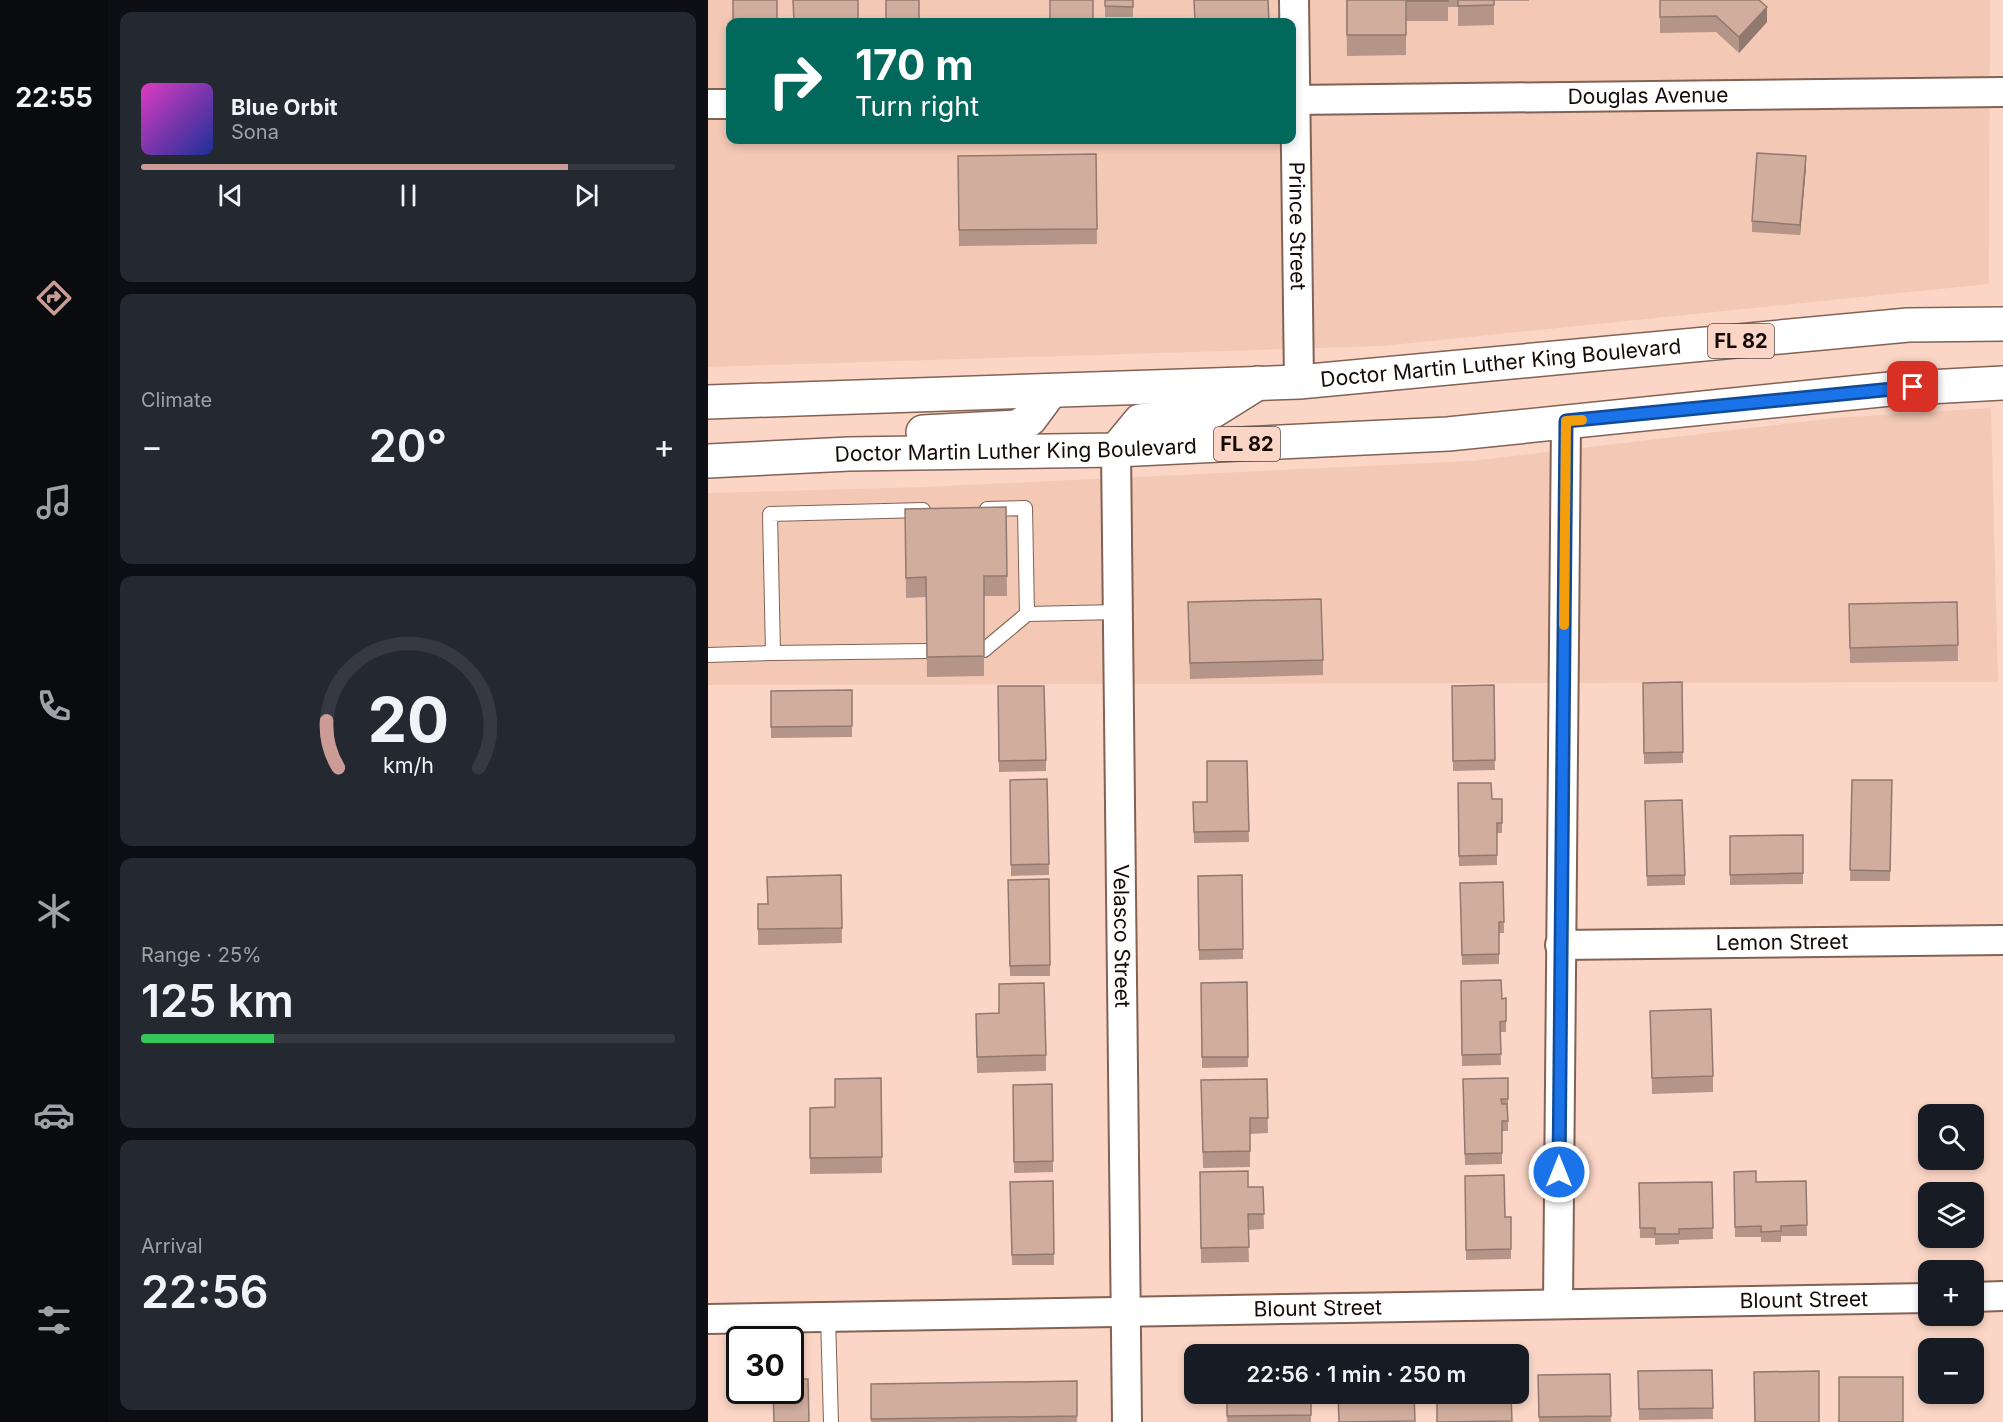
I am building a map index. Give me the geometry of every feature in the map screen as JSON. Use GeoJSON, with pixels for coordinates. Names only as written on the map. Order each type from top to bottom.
{"type":"FeatureCollection","features":[{"type":"Feature","properties":{"kind":"main road","name":"Doctor Martin Luther King Boulevard"},"geometry":{"type":"LineString","coordinates":[[708,402],[1299,382],[1908,325],[2003,324]]}},
{"type":"Feature","properties":{"kind":"main road"},"geometry":{"type":"LineString","coordinates":[[1116,450],[1140,421],[1210,413],[1260,382]]}},
{"type":"Feature","properties":{"kind":"main road","name":"Doctor Martin Luther King Boulevard"},"geometry":{"type":"LineString","coordinates":[[708,461],[849,454],[1116,450],[1448,434],[1890,389],[2003,383]]}},
{"type":"Feature","properties":{"kind":"main road"},"geometry":{"type":"LineString","coordinates":[[849,454],[876,434],[1017,427],[1030,419],[1050,392]]}},
{"type":"Feature","properties":{"kind":"street","name":"Prince Street"},"geometry":{"type":"LineString","coordinates":[[1294,0],[1294,18]]}},
{"type":"Feature","properties":{"kind":"street","name":"Douglas Avenue"},"geometry":{"type":"LineString","coordinates":[[1296,100],[2003,92]]}},
{"type":"Feature","properties":{"kind":"street"},"geometry":{"type":"LineString","coordinates":[[708,104],[726,104]]}},
{"type":"Feature","properties":{"kind":"street","name":"Prince Street"},"geometry":{"type":"LineString","coordinates":[[1294,144],[1299,382]]}},
{"type":"Feature","properties":{"kind":"street"},"geometry":{"type":"LineString","coordinates":[[1558,1304],[1566,421]]}},
{"type":"Feature","properties":{"kind":"street","name":"Velasco Street"},"geometry":{"type":"LineString","coordinates":[[1116,450],[1127,1422]]}},
{"type":"Feature","properties":{"kind":"street","name":"Lemon Street"},"geometry":{"type":"LineString","coordinates":[[1560,945],[2003,940]]}},
{"type":"Feature","properties":{"kind":"street"},"geometry":{"type":"LineString","coordinates":[[1984,1297],[2003,1296]]}},
{"type":"Feature","properties":{"kind":"street","name":"Blount Street"},"geometry":{"type":"LineString","coordinates":[[708,1319],[1918,1298]]}},
{"type":"Feature","properties":{"kind":"lane"},"geometry":{"type":"LineString","coordinates":[[967,509],[1025,508],[1027,614]]}},
{"type":"Feature","properties":{"kind":"lane"},"geometry":{"type":"LineString","coordinates":[[773,653],[770,514],[932,510]]}},
{"type":"Feature","properties":{"kind":"lane"},"geometry":{"type":"LineString","coordinates":[[984,650],[1027,614],[1118,612]]}},
{"type":"Feature","properties":{"kind":"lane"},"geometry":{"type":"LineString","coordinates":[[708,655],[927,651]]}},
{"type":"Feature","properties":{"kind":"lane"},"geometry":{"type":"LineString","coordinates":[[828,1317],[831,1422]]}},
{"type":"Feature","properties":{"kind":"shaded area"},"geometry":{"type":"Polygon","coordinates":[[[708,0],[1990,0],[1989,284],[1382,346],[708,367],[708,0]]]}},
{"type":"Feature","properties":{"kind":"shaded area"},"geometry":{"type":"Polygon","coordinates":[[[1991,408],[1998,682],[708,685],[708,493],[926,487],[1471,461],[1834,418],[1991,408]]]}},
{"type":"Feature","properties":{"kind":"building"},"geometry":{"type":"Polygon","coordinates":[[[733,0],[777,0],[777,18],[733,18],[733,0]]]}},
{"type":"Feature","properties":{"kind":"building"},"geometry":{"type":"Polygon","coordinates":[[[793,0],[858,0],[858,18],[794,18],[793,0]]]}},
{"type":"Feature","properties":{"kind":"building"},"geometry":{"type":"Polygon","coordinates":[[[886,0],[919,0],[919,18],[886,18],[886,0]]]}},
{"type":"Feature","properties":{"kind":"building"},"geometry":{"type":"Polygon","coordinates":[[[1050,0],[1093,0],[1093,18],[1050,18],[1050,0]]]}},
{"type":"Feature","properties":{"kind":"building"},"geometry":{"type":"Polygon","coordinates":[[[1105,0],[1133,0],[1133,7],[1105,6],[1105,0]]]}},
{"type":"Feature","properties":{"kind":"building"},"geometry":{"type":"Polygon","coordinates":[[[1194,0],[1268,0],[1269,18],[1195,18],[1194,0]]]}},
{"type":"Feature","properties":{"kind":"building"},"geometry":{"type":"Polygon","coordinates":[[[1347,0],[1448,1],[1406,1],[1406,35],[1347,35],[1347,0]]]}},
{"type":"Feature","properties":{"kind":"building"},"geometry":{"type":"Polygon","coordinates":[[[1458,0],[1494,0],[1494,5],[1458,6],[1458,0]]]}},
{"type":"Feature","properties":{"kind":"building"},"geometry":{"type":"Polygon","coordinates":[[[1660,0],[1759,0],[1767,7],[1739,37],[1716,16],[1660,17],[1660,0]]]}},
{"type":"Feature","properties":{"kind":"building"},"geometry":{"type":"Polygon","coordinates":[[[1757,153],[1806,156],[1800,225],[1752,221],[1757,153]]]}},
{"type":"Feature","properties":{"kind":"building"},"geometry":{"type":"Polygon","coordinates":[[[1096,154],[1097,229],[959,230],[958,156],[1096,154]]]}},
{"type":"Feature","properties":{"kind":"building"},"geometry":{"type":"Polygon","coordinates":[[[1006,507],[1007,576],[984,576],[984,656],[927,657],[926,577],[906,578],[905,509],[1006,507]]]}},
{"type":"Feature","properties":{"kind":"building"},"geometry":{"type":"Polygon","coordinates":[[[1321,599],[1323,660],[1190,663],[1188,602],[1321,599]]]}},
{"type":"Feature","properties":{"kind":"building"},"geometry":{"type":"Polygon","coordinates":[[[1957,602],[1958,645],[1850,648],[1849,604],[1957,602]]]}},
{"type":"Feature","properties":{"kind":"building"},"geometry":{"type":"Polygon","coordinates":[[[1682,682],[1683,752],[1644,753],[1643,683],[1682,682]]]}},
{"type":"Feature","properties":{"kind":"building"},"geometry":{"type":"Polygon","coordinates":[[[1494,685],[1495,760],[1453,761],[1452,686],[1494,685]]]}},
{"type":"Feature","properties":{"kind":"building"},"geometry":{"type":"Polygon","coordinates":[[[998,686],[1044,686],[1046,760],[999,761],[998,686]]]}},
{"type":"Feature","properties":{"kind":"building"},"geometry":{"type":"Polygon","coordinates":[[[852,690],[852,726],[771,727],[771,691],[852,690]]]}},
{"type":"Feature","properties":{"kind":"building"},"geometry":{"type":"Polygon","coordinates":[[[1207,761],[1247,761],[1249,831],[1194,832],[1193,802],[1207,802],[1207,761]]]}},
{"type":"Feature","properties":{"kind":"building"},"geometry":{"type":"Polygon","coordinates":[[[1047,779],[1049,864],[1011,865],[1010,780],[1047,779]]]}},
{"type":"Feature","properties":{"kind":"building"},"geometry":{"type":"Polygon","coordinates":[[[1852,780],[1892,780],[1890,871],[1850,870],[1852,780]]]}},
{"type":"Feature","properties":{"kind":"building"},"geometry":{"type":"Polygon","coordinates":[[[1458,783],[1491,783],[1492,799],[1502,799],[1502,823],[1497,823],[1497,855],[1459,856],[1458,783]]]}},
{"type":"Feature","properties":{"kind":"building"},"geometry":{"type":"Polygon","coordinates":[[[1682,800],[1685,875],[1647,876],[1645,801],[1682,800]]]}},
{"type":"Feature","properties":{"kind":"building"},"geometry":{"type":"Polygon","coordinates":[[[1803,835],[1803,873],[1730,875],[1730,836],[1803,835]]]}},
{"type":"Feature","properties":{"kind":"building"},"geometry":{"type":"Polygon","coordinates":[[[841,875],[842,928],[758,929],[758,904],[768,904],[767,877],[841,875]]]}},
{"type":"Feature","properties":{"kind":"building"},"geometry":{"type":"Polygon","coordinates":[[[1242,875],[1243,949],[1199,950],[1198,876],[1242,875]]]}},
{"type":"Feature","properties":{"kind":"building"},"geometry":{"type":"Polygon","coordinates":[[[1049,879],[1050,965],[1010,966],[1008,880],[1049,879]]]}},
{"type":"Feature","properties":{"kind":"building"},"geometry":{"type":"Polygon","coordinates":[[[1503,882],[1504,922],[1499,922],[1499,954],[1462,955],[1460,883],[1503,882]]]}},
{"type":"Feature","properties":{"kind":"building"},"geometry":{"type":"Polygon","coordinates":[[[1501,980],[1502,999],[1506,998],[1506,1021],[1500,1022],[1501,1054],[1462,1055],[1461,981],[1501,980]]]}},
{"type":"Feature","properties":{"kind":"building"},"geometry":{"type":"Polygon","coordinates":[[[1247,982],[1248,1057],[1202,1057],[1201,983],[1247,982]]]}},
{"type":"Feature","properties":{"kind":"building"},"geometry":{"type":"Polygon","coordinates":[[[1044,983],[1046,1055],[977,1057],[976,1014],[999,1013],[999,984],[1044,983]]]}},
{"type":"Feature","properties":{"kind":"building"},"geometry":{"type":"Polygon","coordinates":[[[1711,1009],[1713,1076],[1652,1078],[1650,1011],[1711,1009]]]}},
{"type":"Feature","properties":{"kind":"building"},"geometry":{"type":"Polygon","coordinates":[[[881,1078],[882,1157],[810,1158],[810,1108],[835,1107],[835,1079],[881,1078]]]}},
{"type":"Feature","properties":{"kind":"building"},"geometry":{"type":"Polygon","coordinates":[[[1508,1078],[1508,1099],[1501,1099],[1502,1104],[1507,1104],[1508,1121],[1502,1121],[1502,1153],[1465,1154],[1463,1079],[1508,1078]]]}},
{"type":"Feature","properties":{"kind":"building"},"geometry":{"type":"Polygon","coordinates":[[[1267,1079],[1268,1118],[1250,1118],[1250,1151],[1203,1152],[1201,1080],[1267,1079]]]}},
{"type":"Feature","properties":{"kind":"building"},"geometry":{"type":"Polygon","coordinates":[[[1052,1084],[1053,1161],[1014,1162],[1013,1085],[1052,1084]]]}},
{"type":"Feature","properties":{"kind":"building"},"geometry":{"type":"Polygon","coordinates":[[[1248,1171],[1248,1187],[1263,1187],[1264,1214],[1248,1214],[1249,1247],[1201,1248],[1200,1172],[1248,1171]]]}},
{"type":"Feature","properties":{"kind":"building"},"geometry":{"type":"Polygon","coordinates":[[[1756,1171],[1756,1182],[1806,1181],[1807,1225],[1781,1226],[1781,1231],[1761,1232],[1761,1226],[1735,1227],[1734,1172],[1756,1171]]]}},
{"type":"Feature","properties":{"kind":"building"},"geometry":{"type":"Polygon","coordinates":[[[1504,1175],[1505,1217],[1511,1217],[1511,1249],[1466,1250],[1465,1176],[1504,1175]]]}},
{"type":"Feature","properties":{"kind":"building"},"geometry":{"type":"Polygon","coordinates":[[[1053,1181],[1054,1254],[1012,1255],[1010,1182],[1053,1181]]]}},
{"type":"Feature","properties":{"kind":"building"},"geometry":{"type":"Polygon","coordinates":[[[1712,1182],[1713,1228],[1679,1229],[1679,1234],[1655,1234],[1655,1228],[1640,1228],[1639,1183],[1712,1182]]]}},
{"type":"Feature","properties":{"kind":"building"},"geometry":{"type":"Polygon","coordinates":[[[1712,1370],[1713,1408],[1639,1409],[1638,1371],[1712,1370]]]}},
{"type":"Feature","properties":{"kind":"building"},"geometry":{"type":"Polygon","coordinates":[[[1819,1371],[1819,1422],[1755,1422],[1754,1372],[1819,1371]]]}},
{"type":"Feature","properties":{"kind":"building"},"geometry":{"type":"Polygon","coordinates":[[[1610,1374],[1611,1416],[1539,1417],[1538,1375],[1610,1374]]]}},
{"type":"Feature","properties":{"kind":"building"},"geometry":{"type":"Polygon","coordinates":[[[1839,1377],[1903,1377],[1903,1422],[1839,1422],[1839,1377]]]}},
{"type":"Feature","properties":{"kind":"building"},"geometry":{"type":"Polygon","coordinates":[[[804,1379],[808,1379],[809,1422],[774,1422],[773,1404],[804,1404],[804,1379]]]}},
{"type":"Feature","properties":{"kind":"building"},"geometry":{"type":"Polygon","coordinates":[[[1077,1381],[1077,1416],[871,1419],[871,1384],[1077,1381]]]}},
{"type":"Feature","properties":{"kind":"building"},"geometry":{"type":"Polygon","coordinates":[[[1227,1404],[1311,1404],[1311,1415],[1227,1416],[1227,1404]]]}},
{"type":"Feature","properties":{"kind":"building"},"geometry":{"type":"Polygon","coordinates":[[[1338,1404],[1414,1404],[1415,1421],[1339,1422],[1338,1404]]]}},
{"type":"Feature","properties":{"kind":"building"},"geometry":{"type":"Polygon","coordinates":[[[1437,1404],[1511,1404],[1512,1421],[1437,1422],[1437,1404]]]}},
{"type":"Feature","properties":{"kind":"slow traffic"},"geometry":{"type":"LineString","coordinates":[[1564,625],[1566,421],[1582,420]]}},
{"type":"Feature","properties":{"kind":"route"},"geometry":{"type":"LineString","coordinates":[[1559,1172],[1566,421],[1913,387]]}}]}
